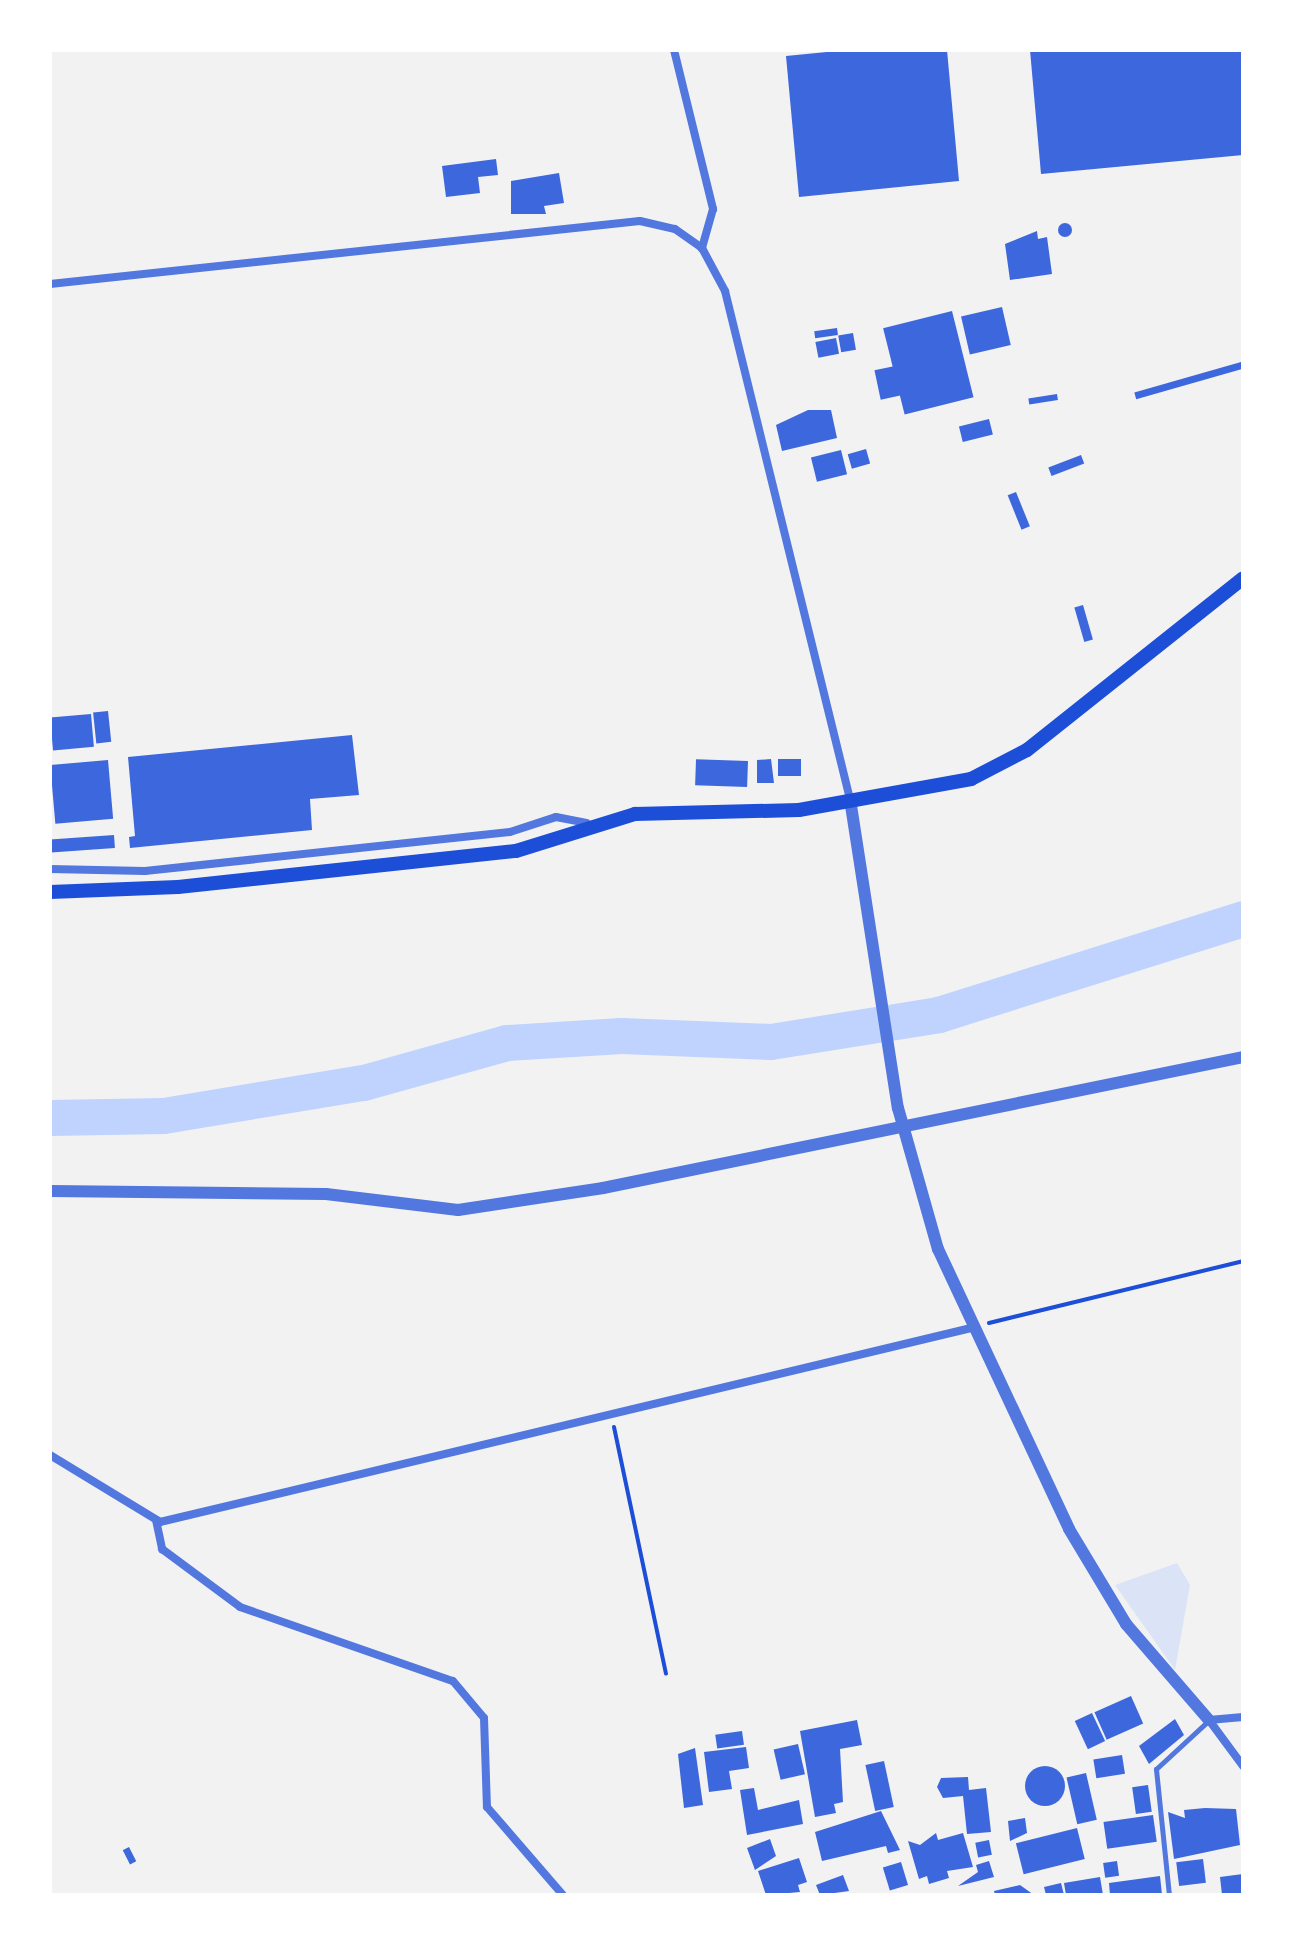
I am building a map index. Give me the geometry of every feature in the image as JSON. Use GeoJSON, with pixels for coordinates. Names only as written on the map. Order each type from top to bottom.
{"type":"FeatureCollection","features":[{"type":"Feature","properties":{"kind":"main road"},"geometry":{"type":"LineString","coordinates":[[50,892],[178,887],[516,851],[586,823],[635,814],[852,806],[999,768],[1243,578]]}},
{"type":"Feature","properties":{"kind":"street"},"geometry":{"type":"LineString","coordinates":[[674,50],[713,209],[702,248]]}},
{"type":"Feature","properties":{"kind":"street"},"geometry":{"type":"LineString","coordinates":[[50,284],[640,221],[675,229],[702,248],[725,291],[852,806],[902,1125],[971,1328],[1069,1529],[1126,1624],[1209,1720],[1243,1766]]}},
{"type":"Feature","properties":{"kind":"street"},"geometry":{"type":"LineString","coordinates":[[50,869],[145,871],[510,832],[556,817],[586,823]]}},
{"type":"Feature","properties":{"kind":"street"},"geometry":{"type":"LineString","coordinates":[[50,1191],[326,1194],[458,1210],[603,1188],[1243,1057]]}},
{"type":"Feature","properties":{"kind":"street"},"geometry":{"type":"LineString","coordinates":[[50,1455],[156,1520],[610,1409],[971,1328]]}},
{"type":"Feature","properties":{"kind":"street"},"geometry":{"type":"LineString","coordinates":[[156,1520],[162,1549],[240,1607],[453,1681],[484,1718],[487,1807],[563,1895]]}},
{"type":"Feature","properties":{"kind":"street"},"geometry":{"type":"LineString","coordinates":[[1209,1720],[1243,1717]]}},
{"type":"Feature","properties":{"kind":"lane"},"geometry":{"type":"LineString","coordinates":[[1169,1895],[1156,1769],[1209,1720]]}},
{"type":"Feature","properties":{"kind":"path"},"geometry":{"type":"LineString","coordinates":[[971,1328],[1243,1261]]}},
{"type":"Feature","properties":{"kind":"path"},"geometry":{"type":"LineString","coordinates":[[610,1409],[666,1674]]}},
{"type":"Feature","properties":{"kind":"shaded area"},"geometry":{"type":"Polygon","coordinates":[[[1177,1563],[1190,1585],[1175,1670],[1115,1585],[1177,1563]]]}},
{"type":"Feature","properties":{"kind":"building"},"geometry":{"type":"Polygon","coordinates":[[[847,50],[947,50],[959,181],[799,197],[786,56],[847,50]]]}},
{"type":"Feature","properties":{"kind":"building"},"geometry":{"type":"Polygon","coordinates":[[[1030,50],[1243,50],[1243,155],[1041,174],[1030,50]]]}},
{"type":"Feature","properties":{"kind":"building"},"geometry":{"type":"Polygon","coordinates":[[[496,159],[498,175],[478,177],[480,193],[446,197],[442,166],[496,159]]]}},
{"type":"Feature","properties":{"kind":"building"},"geometry":{"type":"Polygon","coordinates":[[[559,173],[564,203],[544,206],[546,214],[511,214],[511,181],[559,173]]]}},
{"type":"Feature","properties":{"kind":"building"},"geometry":{"type":"Polygon","coordinates":[[[1065,223],[1072,230],[1065,237],[1058,230],[1065,223]]]}},
{"type":"Feature","properties":{"kind":"building"},"geometry":{"type":"Polygon","coordinates":[[[1037,231],[1038,239],[1047,237],[1052,274],[1010,280],[1005,244],[1037,231]]]}},
{"type":"Feature","properties":{"kind":"building"},"geometry":{"type":"Polygon","coordinates":[[[1002,307],[1011,345],[970,354],[961,316],[1002,307]]]}},
{"type":"Feature","properties":{"kind":"building"},"geometry":{"type":"Polygon","coordinates":[[[952,311],[974,397],[905,415],[883,328],[952,311]]]}},
{"type":"Feature","properties":{"kind":"building"},"geometry":{"type":"Polygon","coordinates":[[[837,328],[838,335],[815,338],[814,331],[837,328]]]}},
{"type":"Feature","properties":{"kind":"building"},"geometry":{"type":"Polygon","coordinates":[[[853,333],[856,350],[841,352],[838,336],[853,333]]]}},
{"type":"Feature","properties":{"kind":"building"},"geometry":{"type":"Polygon","coordinates":[[[836,338],[839,354],[818,358],[815,342],[836,338]]]}},
{"type":"Feature","properties":{"kind":"building"},"geometry":{"type":"Polygon","coordinates":[[[1241,362],[1243,369],[1136,399],[1134,393],[1241,362]]]}},
{"type":"Feature","properties":{"kind":"building"},"geometry":{"type":"Polygon","coordinates":[[[895,366],[901,395],[881,400],[874,370],[895,366]]]}},
{"type":"Feature","properties":{"kind":"building"},"geometry":{"type":"Polygon","coordinates":[[[1057,394],[1058,400],[1029,404],[1028,399],[1057,394]]]}},
{"type":"Feature","properties":{"kind":"building"},"geometry":{"type":"Polygon","coordinates":[[[808,410],[831,410],[837,438],[782,451],[776,425],[808,410]]]}},
{"type":"Feature","properties":{"kind":"building"},"geometry":{"type":"Polygon","coordinates":[[[989,419],[993,435],[963,442],[959,426],[989,419]]]}},
{"type":"Feature","properties":{"kind":"building"},"geometry":{"type":"Polygon","coordinates":[[[866,449],[870,463],[852,469],[848,454],[866,449]]]}},
{"type":"Feature","properties":{"kind":"building"},"geometry":{"type":"Polygon","coordinates":[[[841,450],[847,474],[817,482],[811,457],[841,450]]]}},
{"type":"Feature","properties":{"kind":"building"},"geometry":{"type":"Polygon","coordinates":[[[1081,455],[1084,463],[1052,476],[1048,468],[1081,455]]]}},
{"type":"Feature","properties":{"kind":"building"},"geometry":{"type":"Polygon","coordinates":[[[1016,492],[1030,526],[1022,530],[1008,495],[1016,492]]]}},
{"type":"Feature","properties":{"kind":"building"},"geometry":{"type":"Polygon","coordinates":[[[1083,605],[1093,640],[1084,642],[1074,607],[1083,605]]]}},
{"type":"Feature","properties":{"kind":"building"},"geometry":{"type":"Polygon","coordinates":[[[108,711],[111,742],[96,743],[93,713],[108,711]]]}},
{"type":"Feature","properties":{"kind":"building"},"geometry":{"type":"Polygon","coordinates":[[[91,714],[94,747],[53,750],[50,718],[91,714]]]}},
{"type":"Feature","properties":{"kind":"building"},"geometry":{"type":"Polygon","coordinates":[[[352,735],[359,795],[310,799],[312,830],[130,848],[129,837],[135,836],[128,757],[352,735]]]}},
{"type":"Feature","properties":{"kind":"building"},"geometry":{"type":"Polygon","coordinates":[[[696,759],[748,761],[747,787],[695,785],[696,759]]]}},
{"type":"Feature","properties":{"kind":"building"},"geometry":{"type":"Polygon","coordinates":[[[771,759],[774,783],[757,783],[757,760],[771,759]]]}},
{"type":"Feature","properties":{"kind":"building"},"geometry":{"type":"Polygon","coordinates":[[[778,759],[801,759],[801,776],[778,776],[778,759]]]}},
{"type":"Feature","properties":{"kind":"building"},"geometry":{"type":"Polygon","coordinates":[[[108,760],[113,819],[55,824],[50,765],[108,760]]]}},
{"type":"Feature","properties":{"kind":"building"},"geometry":{"type":"Polygon","coordinates":[[[114,835],[115,848],[51,852],[50,839],[114,835]]]}},
{"type":"Feature","properties":{"kind":"building"},"geometry":{"type":"Polygon","coordinates":[[[1131,1696],[1143,1723],[1107,1740],[1094,1712],[1131,1696]]]}},
{"type":"Feature","properties":{"kind":"building"},"geometry":{"type":"Polygon","coordinates":[[[1092,1713],[1105,1741],[1088,1749],[1075,1721],[1092,1713]]]}},
{"type":"Feature","properties":{"kind":"building"},"geometry":{"type":"Polygon","coordinates":[[[1175,1719],[1184,1735],[1149,1764],[1139,1746],[1175,1719]]]}},
{"type":"Feature","properties":{"kind":"building"},"geometry":{"type":"Polygon","coordinates":[[[857,1720],[862,1745],[840,1749],[843,1802],[834,1804],[836,1813],[815,1817],[800,1731],[857,1720]]]}},
{"type":"Feature","properties":{"kind":"building"},"geometry":{"type":"Polygon","coordinates":[[[742,1731],[744,1745],[717,1749],[715,1735],[742,1731]]]}},
{"type":"Feature","properties":{"kind":"building"},"geometry":{"type":"Polygon","coordinates":[[[798,1744],[805,1774],[781,1780],[774,1750],[798,1744]]]}},
{"type":"Feature","properties":{"kind":"building"},"geometry":{"type":"Polygon","coordinates":[[[746,1747],[749,1768],[729,1771],[732,1789],[709,1792],[704,1752],[746,1747]]]}},
{"type":"Feature","properties":{"kind":"building"},"geometry":{"type":"Polygon","coordinates":[[[695,1748],[703,1805],[684,1808],[678,1754],[695,1748]]]}},
{"type":"Feature","properties":{"kind":"building"},"geometry":{"type":"Polygon","coordinates":[[[1122,1755],[1125,1774],[1096,1778],[1093,1760],[1122,1755]]]}},
{"type":"Feature","properties":{"kind":"building"},"geometry":{"type":"Polygon","coordinates":[[[884,1761],[894,1807],[875,1811],[865,1765],[884,1761]]]}},
{"type":"Feature","properties":{"kind":"building"},"geometry":{"type":"Polygon","coordinates":[[[1045,1766],[1059,1772],[1065,1786],[1059,1800],[1045,1806],[1031,1800],[1025,1786],[1031,1772],[1045,1766]]]}},
{"type":"Feature","properties":{"kind":"building"},"geometry":{"type":"Polygon","coordinates":[[[1086,1773],[1097,1820],[1077,1824],[1067,1777],[1086,1773]]]}},
{"type":"Feature","properties":{"kind":"building"},"geometry":{"type":"Polygon","coordinates":[[[968,1777],[969,1790],[986,1788],[991,1832],[967,1834],[963,1796],[943,1798],[937,1787],[941,1778],[968,1777]]]}},
{"type":"Feature","properties":{"kind":"building"},"geometry":{"type":"Polygon","coordinates":[[[1148,1785],[1152,1812],[1136,1814],[1132,1787],[1148,1785]]]}},
{"type":"Feature","properties":{"kind":"building"},"geometry":{"type":"Polygon","coordinates":[[[754,1788],[758,1810],[799,1800],[803,1824],[747,1835],[740,1790],[754,1788]]]}},
{"type":"Feature","properties":{"kind":"building"},"geometry":{"type":"Polygon","coordinates":[[[1236,1809],[1240,1845],[1174,1859],[1168,1812],[1185,1818],[1184,1810],[1236,1809]]]}},
{"type":"Feature","properties":{"kind":"building"},"geometry":{"type":"Polygon","coordinates":[[[881,1811],[900,1850],[888,1853],[886,1846],[822,1861],[815,1832],[881,1811]]]}},
{"type":"Feature","properties":{"kind":"building"},"geometry":{"type":"Polygon","coordinates":[[[1153,1815],[1157,1842],[1107,1849],[1103,1822],[1153,1815]]]}},
{"type":"Feature","properties":{"kind":"building"},"geometry":{"type":"Polygon","coordinates":[[[1025,1818],[1027,1833],[1010,1841],[1008,1821],[1025,1818]]]}},
{"type":"Feature","properties":{"kind":"building"},"geometry":{"type":"Polygon","coordinates":[[[1077,1828],[1085,1859],[1024,1874],[1016,1843],[1077,1828]]]}},
{"type":"Feature","properties":{"kind":"building"},"geometry":{"type":"Polygon","coordinates":[[[936,1833],[938,1840],[963,1833],[973,1867],[947,1871],[949,1878],[929,1884],[927,1876],[919,1879],[908,1841],[920,1845],[936,1833]]]}},
{"type":"Feature","properties":{"kind":"building"},"geometry":{"type":"Polygon","coordinates":[[[770,1839],[776,1856],[755,1870],[747,1848],[770,1839]]]}},
{"type":"Feature","properties":{"kind":"building"},"geometry":{"type":"Polygon","coordinates":[[[989,1840],[992,1855],[978,1857],[975,1843],[989,1840]]]}},
{"type":"Feature","properties":{"kind":"building"},"geometry":{"type":"Polygon","coordinates":[[[129,1847],[136,1861],[130,1864],[123,1850],[129,1847]]]}},
{"type":"Feature","properties":{"kind":"building"},"geometry":{"type":"Polygon","coordinates":[[[799,1858],[807,1882],[798,1885],[800,1892],[766,1895],[758,1871],[799,1858]]]}},
{"type":"Feature","properties":{"kind":"building"},"geometry":{"type":"Polygon","coordinates":[[[1203,1859],[1206,1883],[1179,1886],[1176,1862],[1203,1859]]]}},
{"type":"Feature","properties":{"kind":"building"},"geometry":{"type":"Polygon","coordinates":[[[989,1861],[994,1877],[958,1886],[978,1872],[976,1865],[989,1861]]]}},
{"type":"Feature","properties":{"kind":"building"},"geometry":{"type":"Polygon","coordinates":[[[1117,1861],[1119,1876],[1105,1878],[1103,1863],[1117,1861]]]}},
{"type":"Feature","properties":{"kind":"building"},"geometry":{"type":"Polygon","coordinates":[[[901,1862],[908,1885],[890,1891],[883,1868],[901,1862]]]}},
{"type":"Feature","properties":{"kind":"building"},"geometry":{"type":"Polygon","coordinates":[[[1243,1874],[1243,1895],[1222,1895],[1220,1877],[1243,1874]]]}},
{"type":"Feature","properties":{"kind":"building"},"geometry":{"type":"Polygon","coordinates":[[[843,1875],[849,1891],[820,1895],[816,1885],[843,1875]]]}},
{"type":"Feature","properties":{"kind":"building"},"geometry":{"type":"Polygon","coordinates":[[[1160,1876],[1162,1895],[1110,1895],[1109,1883],[1160,1876]]]}},
{"type":"Feature","properties":{"kind":"building"},"geometry":{"type":"Polygon","coordinates":[[[1100,1877],[1103,1895],[1066,1895],[1064,1883],[1100,1877]]]}},
{"type":"Feature","properties":{"kind":"building"},"geometry":{"type":"Polygon","coordinates":[[[1061,1883],[1064,1895],[1046,1895],[1044,1887],[1061,1883]]]}},
{"type":"Feature","properties":{"kind":"building"},"geometry":{"type":"Polygon","coordinates":[[[1020,1885],[1034,1895],[995,1895],[994,1891],[1020,1885]]]}},
{"type":"Feature","properties":{"kind":"waterway"},"geometry":{"type":"LineString","coordinates":[[50,1118],[164,1116],[364,1083],[507,1043],[622,1036],[771,1042],[939,1015],[1243,919]]}}]}
